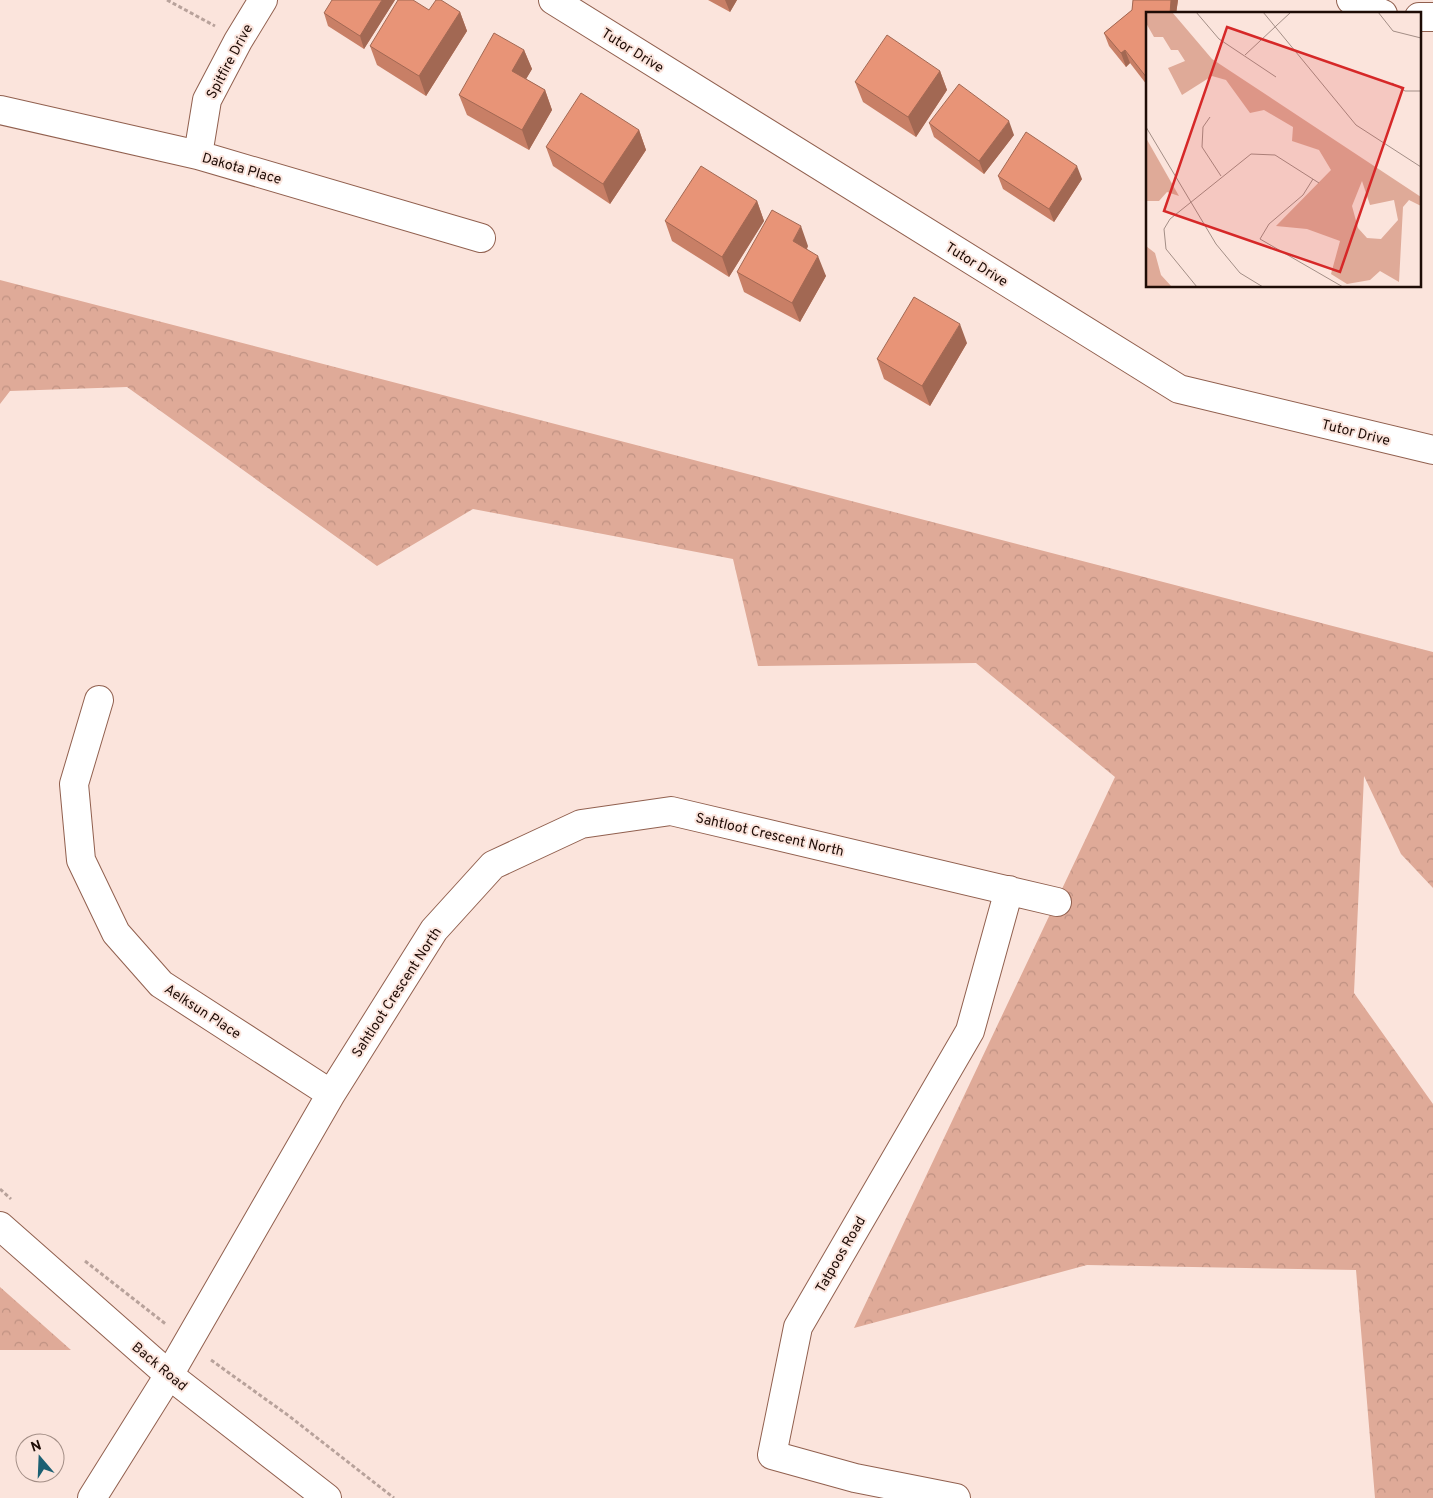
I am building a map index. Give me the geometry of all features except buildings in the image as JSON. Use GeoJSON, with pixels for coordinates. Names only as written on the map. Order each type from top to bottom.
{"type":"FeatureCollection","features":[{"type":"Feature","properties":{"kind":"street","name":"Spitfire Drive"},"geometry":{"type":"LineString","coordinates":[[198,155],[207,100],[238,42],[264,0]]}},
{"type":"Feature","properties":{"kind":"street","name":"Tutor Drive"},"geometry":{"type":"LineString","coordinates":[[553,0],[1179,389],[1433,450]]}},
{"type":"Feature","properties":{"kind":"street"},"geometry":{"type":"LineString","coordinates":[[1351,0],[1378,12]]}},
{"type":"Feature","properties":{"kind":"street"},"geometry":{"type":"LineString","coordinates":[[1420,17],[1433,17]]}},
{"type":"Feature","properties":{"kind":"street","name":"Dakota Place"},"geometry":{"type":"LineString","coordinates":[[0,110],[198,155],[481,238]]}},
{"type":"Feature","properties":{"kind":"street","name":"Aelksun Place"},"geometry":{"type":"LineString","coordinates":[[99,700],[74,784],[81,860],[116,933],[161,984],[331,1094]]}},
{"type":"Feature","properties":{"kind":"street","name":"Sahtloot Crescent North"},"geometry":{"type":"LineString","coordinates":[[92,1498],[170,1376],[331,1094],[440,922],[493,865],[581,824],[671,810],[1057,902]]}},
{"type":"Feature","properties":{"kind":"street","name":"Tatpoos Road"},"geometry":{"type":"LineString","coordinates":[[956,1498],[855,1478],[772,1455],[798,1327],[970,1031],[1009,890]]}},
{"type":"Feature","properties":{"kind":"street","name":"Back Road"},"geometry":{"type":"LineString","coordinates":[[0,1226],[170,1376],[327,1498]]}},
{"type":"Feature","properties":{"kind":"path"},"geometry":{"type":"LineString","coordinates":[[167,0],[238,42]]}},
{"type":"Feature","properties":{"kind":"path"},"geometry":{"type":"LineString","coordinates":[[0,1189],[14,1202]]}},
{"type":"Feature","properties":{"kind":"path"},"geometry":{"type":"LineString","coordinates":[[80,1257],[222,1370],[289,1416],[394,1498]]}},
{"type":"Feature","properties":{"kind":"green space"},"geometry":{"type":"Polygon","coordinates":[[[0,280],[1433,652],[1433,888],[1401,854],[1364,776],[1354,993],[1433,1104],[1433,1498],[1375,1498],[1356,1270],[1087,1265],[854,1328],[1115,777],[976,663],[758,666],[733,559],[473,509],[377,566],[127,387],[10,391],[0,404],[0,280]]]}},
{"type":"Feature","properties":{"kind":"green space"},"geometry":{"type":"Polygon","coordinates":[[[0,1287],[71,1350],[0,1350],[0,1287]]]}}]}
